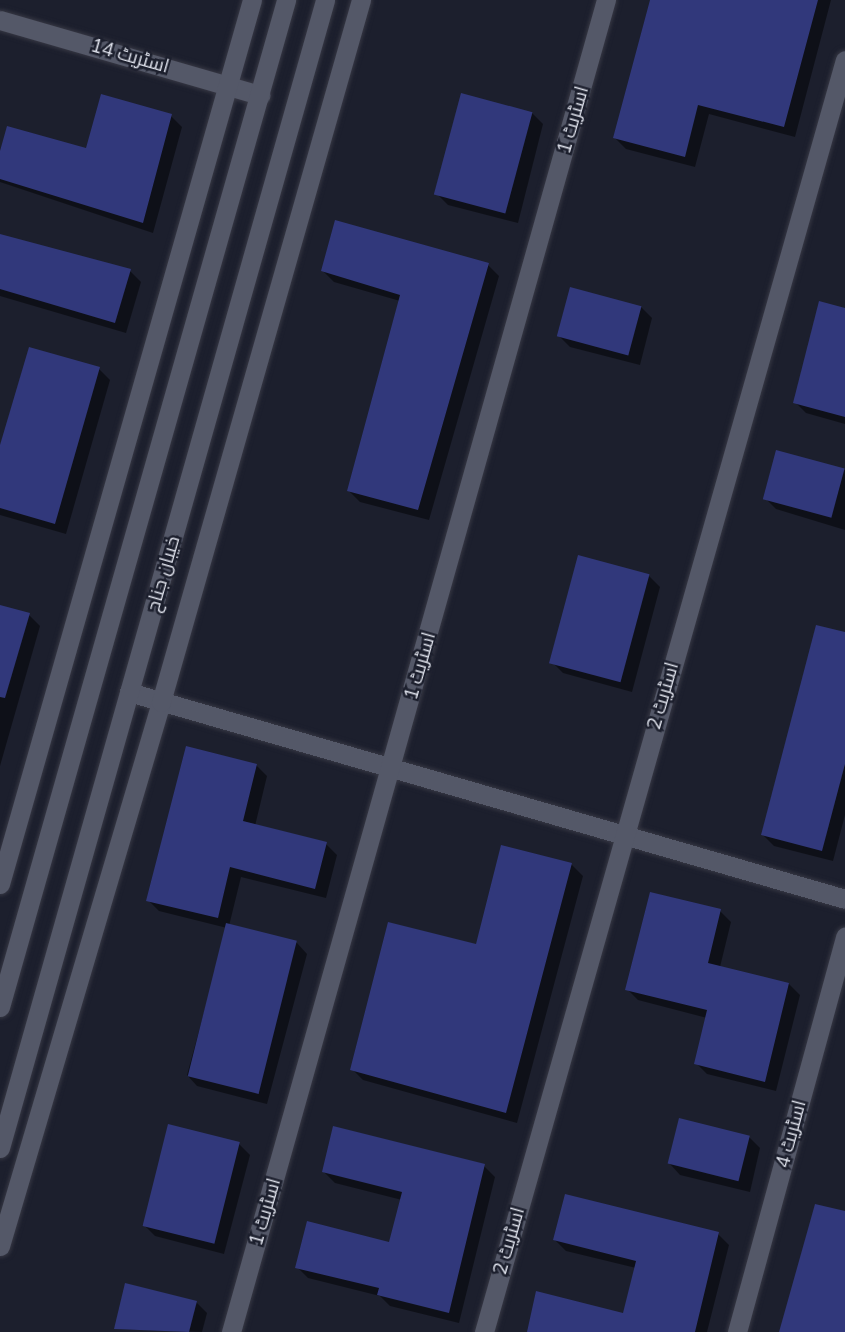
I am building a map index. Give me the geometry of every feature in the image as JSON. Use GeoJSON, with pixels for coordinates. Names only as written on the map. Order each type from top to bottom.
{"type":"FeatureCollection","features":[{"type":"Feature","properties":{"kind":"street"},"geometry":{"type":"LineString","coordinates":[[0,884],[252,0]]}},
{"type":"Feature","properties":{"kind":"street","name":"خیبان جناح"},"geometry":{"type":"LineString","coordinates":[[0,1007],[286,0]]}},
{"type":"Feature","properties":{"kind":"street","name":"خیبان جناح"},"geometry":{"type":"LineString","coordinates":[[0,1148],[325,0]]}},
{"type":"Feature","properties":{"kind":"street"},"geometry":{"type":"LineString","coordinates":[[0,1246],[162,702],[361,0]]}},
{"type":"Feature","properties":{"kind":"street","name":"اسٹریٹ 1"},"geometry":{"type":"LineString","coordinates":[[231,1332],[606,0]]}},
{"type":"Feature","properties":{"kind":"street","name":"اسٹریٹ 14"},"geometry":{"type":"LineString","coordinates":[[0,20],[260,95]]}},
{"type":"Feature","properties":{"kind":"street","name":"اسٹریٹ 2"},"geometry":{"type":"LineString","coordinates":[[484,1332],[844,66]]}},
{"type":"Feature","properties":{"kind":"street"},"geometry":{"type":"LineString","coordinates":[[129,692],[391,771],[845,899]]}},
{"type":"Feature","properties":{"kind":"street","name":"اسٹریٹ 4"},"geometry":{"type":"LineString","coordinates":[[737,1332],[845,936]]}},
{"type":"Feature","properties":{"kind":"building"},"geometry":{"type":"Polygon","coordinates":[[[650,0],[818,0],[784,127],[698,105],[685,157],[613,138],[650,0]]]}},
{"type":"Feature","properties":{"kind":"building"},"geometry":{"type":"Polygon","coordinates":[[[461,93],[532,112],[505,214],[434,194],[461,93]]]}},
{"type":"Feature","properties":{"kind":"building"},"geometry":{"type":"Polygon","coordinates":[[[101,94],[172,114],[143,223],[0,179],[0,151],[7,126],[86,148],[101,94]]]}},
{"type":"Feature","properties":{"kind":"building"},"geometry":{"type":"Polygon","coordinates":[[[335,220],[489,263],[418,510],[347,491],[400,295],[321,271],[335,220]]]}},
{"type":"Feature","properties":{"kind":"building"},"geometry":{"type":"Polygon","coordinates":[[[0,234],[131,269],[115,323],[0,289],[0,234]]]}},
{"type":"Feature","properties":{"kind":"building"},"geometry":{"type":"Polygon","coordinates":[[[570,287],[641,306],[628,355],[557,336],[570,287]]]}},
{"type":"Feature","properties":{"kind":"building"},"geometry":{"type":"Polygon","coordinates":[[[819,301],[845,308],[845,417],[793,403],[819,301]]]}},
{"type":"Feature","properties":{"kind":"building"},"geometry":{"type":"Polygon","coordinates":[[[29,347],[100,367],[55,524],[0,508],[0,445],[29,347]]]}},
{"type":"Feature","properties":{"kind":"building"},"geometry":{"type":"Polygon","coordinates":[[[776,450],[845,468],[831,518],[763,499],[776,450]]]}},
{"type":"Feature","properties":{"kind":"building"},"geometry":{"type":"Polygon","coordinates":[[[578,555],[649,574],[620,682],[549,663],[578,555]]]}},
{"type":"Feature","properties":{"kind":"building"},"geometry":{"type":"Polygon","coordinates":[[[0,605],[30,613],[5,698],[0,697],[0,605]]]}},
{"type":"Feature","properties":{"kind":"building"},"geometry":{"type":"Polygon","coordinates":[[[816,625],[845,632],[845,764],[822,851],[761,835],[816,625]]]}},
{"type":"Feature","properties":{"kind":"building"},"geometry":{"type":"Polygon","coordinates":[[[186,746],[257,764],[243,821],[327,842],[315,889],[230,867],[218,918],[146,901],[186,746]]]}},
{"type":"Feature","properties":{"kind":"building"},"geometry":{"type":"Polygon","coordinates":[[[501,845],[572,863],[506,1113],[350,1070],[388,922],[476,944],[501,845]]]}},
{"type":"Feature","properties":{"kind":"building"},"geometry":{"type":"Polygon","coordinates":[[[650,892],[721,909],[708,963],[789,983],[765,1082],[694,1064],[707,1010],[625,990],[650,892]]]}},
{"type":"Feature","properties":{"kind":"building"},"geometry":{"type":"Polygon","coordinates":[[[226,923],[297,941],[259,1094],[188,1076],[226,923]]]}},
{"type":"Feature","properties":{"kind":"building"},"geometry":{"type":"Polygon","coordinates":[[[679,1118],[750,1136],[738,1181],[668,1164],[679,1118]]]}},
{"type":"Feature","properties":{"kind":"building"},"geometry":{"type":"Polygon","coordinates":[[[168,1124],[240,1142],[214,1244],[143,1226],[168,1124]]]}},
{"type":"Feature","properties":{"kind":"building"},"geometry":{"type":"Polygon","coordinates":[[[333,1126],[485,1164],[449,1313],[377,1295],[379,1288],[295,1268],[307,1221],[389,1242],[402,1192],[322,1172],[333,1126]]]}},
{"type":"Feature","properties":{"kind":"building"},"geometry":{"type":"Polygon","coordinates":[[[565,1194],[719,1232],[695,1332],[527,1332],[536,1291],[623,1313],[636,1261],[553,1240],[565,1194]]]}},
{"type":"Feature","properties":{"kind":"building"},"geometry":{"type":"Polygon","coordinates":[[[815,1204],[845,1211],[845,1332],[779,1332],[815,1204]]]}},
{"type":"Feature","properties":{"kind":"building"},"geometry":{"type":"Polygon","coordinates":[[[125,1283],[197,1301],[189,1332],[114,1329],[125,1283]]]}}]}
